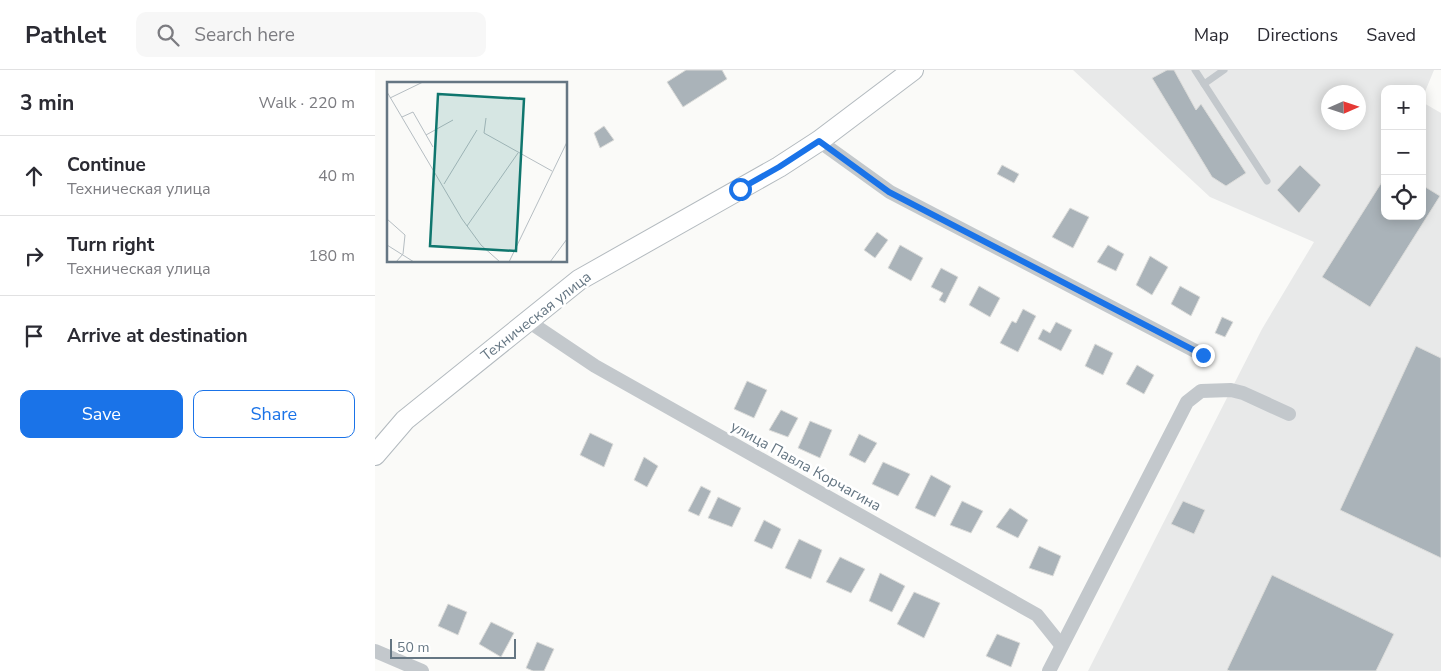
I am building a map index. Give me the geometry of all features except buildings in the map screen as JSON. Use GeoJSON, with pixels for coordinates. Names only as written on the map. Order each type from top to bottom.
{"type":"FeatureCollection","features":[{"type":"Feature","properties":{"kind":"main road","name":"Техническая улица"},"geometry":{"type":"LineString","coordinates":[[375,455],[405,420],[579,280],[779,167],[819,141],[913,70]]}},
{"type":"Feature","properties":{"kind":"street"},"geometry":{"type":"LineString","coordinates":[[819,141],[889,192],[1203,355]]}},
{"type":"Feature","properties":{"kind":"street","name":"улица Павла Корчагина"},"geometry":{"type":"LineString","coordinates":[[528,321],[595,366],[1037,614],[1061,645]]}},
{"type":"Feature","properties":{"kind":"street"},"geometry":{"type":"LineString","coordinates":[[1049,671],[1187,402],[1201,391],[1231,390],[1243,393],[1289,414]]}},
{"type":"Feature","properties":{"kind":"street"},"geometry":{"type":"LineString","coordinates":[[375,651],[422,671]]}},
{"type":"Feature","properties":{"kind":"lane"},"geometry":{"type":"LineString","coordinates":[[1195,70],[1267,181]]}},
{"type":"Feature","properties":{"kind":"lane"},"geometry":{"type":"LineString","coordinates":[[1204,84],[1224,70]]}},
{"type":"Feature","properties":{"kind":"shaded area"},"geometry":{"type":"Polygon","coordinates":[[[1073,70],[1434,70],[1426,89],[1426,85],[1381,85],[1381,220],[1426,220],[1426,104],[1441,113],[1441,671],[1088,671],[1262,329],[1314,242],[1210,197],[1073,70]]]}},
{"type":"Feature","properties":{"kind":"route"},"geometry":{"type":"LineString","coordinates":[[740,189],[819,141],[889,192],[1203,355]]}}]}
